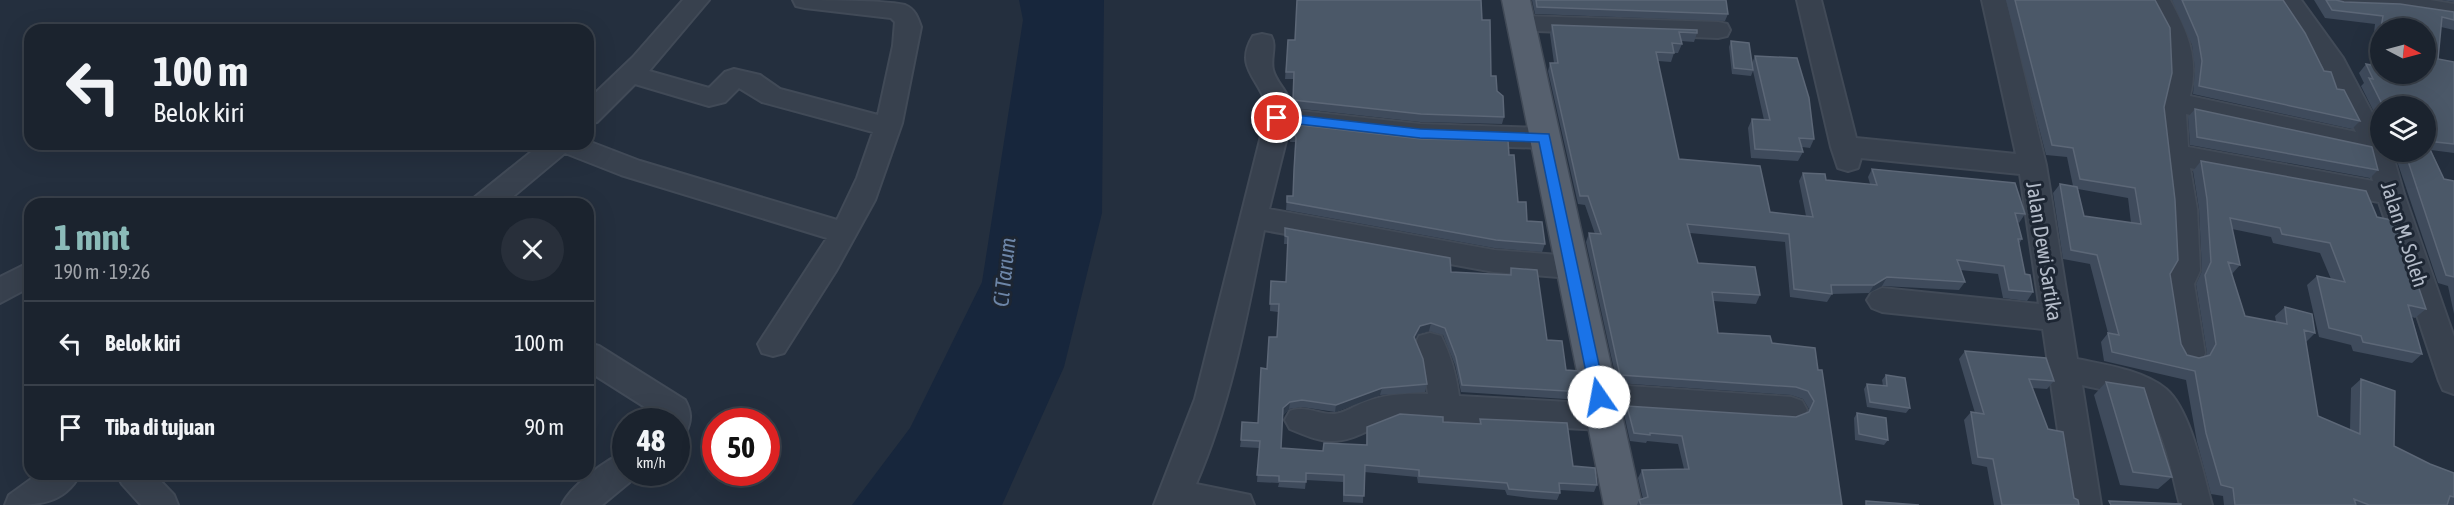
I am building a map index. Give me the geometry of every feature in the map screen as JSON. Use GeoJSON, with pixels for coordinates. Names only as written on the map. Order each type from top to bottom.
{"type":"FeatureCollection","features":[{"type":"Feature","properties":{"kind":"main road"},"geometry":{"type":"LineString","coordinates":[[1518,12],[1600,407],[1623,505]]}},
{"type":"Feature","properties":{"kind":"street"},"geometry":{"type":"LineString","coordinates":[[594,109],[667,36],[697,0]]}},
{"type":"Feature","properties":{"kind":"street"},"geometry":{"type":"LineString","coordinates":[[773,344],[822,270],[870,180],[888,126],[909,27],[906,18],[898,11],[805,0]]}},
{"type":"Feature","properties":{"kind":"street"},"geometry":{"type":"LineString","coordinates":[[1809,0],[1846,154],[2032,165]]}},
{"type":"Feature","properties":{"kind":"street","name":"Jalan Dewi Sartika"},"geometry":{"type":"LineString","coordinates":[[1994,0],[2032,165],[2085,505]]}},
{"type":"Feature","properties":{"kind":"street"},"geometry":{"type":"LineString","coordinates":[[2158,0],[2177,37],[2180,50],[2180,83],[2172,116],[2183,209],[2186,271],[2179,283],[2190,354]]}},
{"type":"Feature","properties":{"kind":"street","name":"Jalan M. Soleh"},"geometry":{"type":"LineString","coordinates":[[2288,0],[2334,64],[2370,133]]}},
{"type":"Feature","properties":{"kind":"street"},"geometry":{"type":"LineString","coordinates":[[2338,0],[2393,2],[2451,12]]}},
{"type":"Feature","properties":{"kind":"street"},"geometry":{"type":"LineString","coordinates":[[1518,12],[1718,30]]}},
{"type":"Feature","properties":{"kind":"street"},"geometry":{"type":"LineString","coordinates":[[1238,505],[1172,500],[1212,400],[1240,288],[1253,217],[1277,118],[1278,100],[1263,76],[1259,63],[1262,42]]}},
{"type":"Feature","properties":{"kind":"street"},"geometry":{"type":"LineString","coordinates":[[630,74],[709,98],[716,96],[734,78],[741,78],[751,81],[771,96],[888,126]]}},
{"type":"Feature","properties":{"kind":"street"},"geometry":{"type":"LineString","coordinates":[[2174,102],[2370,144]]}},
{"type":"Feature","properties":{"kind":"street"},"geometry":{"type":"LineString","coordinates":[[1277,118],[1420,134],[1544,138]]}},
{"type":"Feature","properties":{"kind":"street"},"geometry":{"type":"LineString","coordinates":[[492,198],[552,150]]}},
{"type":"Feature","properties":{"kind":"street"},"geometry":{"type":"LineString","coordinates":[[585,150],[705,192],[843,231]]}},
{"type":"Feature","properties":{"kind":"street"},"geometry":{"type":"LineString","coordinates":[[2175,155],[2390,194]]}},
{"type":"Feature","properties":{"kind":"street","name":"Jalan M. Soleh"},"geometry":{"type":"LineString","coordinates":[[2381,162],[2390,194],[2454,381]]}},
{"type":"Feature","properties":{"kind":"street"},"geometry":{"type":"LineString","coordinates":[[1253,217],[1494,261],[1571,267]]}},
{"type":"Feature","properties":{"kind":"street"},"geometry":{"type":"LineString","coordinates":[[0,291],[24,277]]}},
{"type":"Feature","properties":{"kind":"street"},"geometry":{"type":"LineString","coordinates":[[1882,300],[2055,318]]}},
{"type":"Feature","properties":{"kind":"street"},"geometry":{"type":"LineString","coordinates":[[1430,345],[1439,366],[1446,409]]}},
{"type":"Feature","properties":{"kind":"street"},"geometry":{"type":"LineString","coordinates":[[594,359],[672,408]]}},
{"type":"Feature","properties":{"kind":"street"},"geometry":{"type":"LineString","coordinates":[[2063,368],[2139,389],[2156,399],[2167,412],[2196,505]]}},
{"type":"Feature","properties":{"kind":"street"},"geometry":{"type":"LineString","coordinates":[[1301,420],[1330,430],[1343,428],[1384,408],[1600,407],[1791,411]]}},
{"type":"Feature","properties":{"kind":"street"},"geometry":{"type":"LineString","coordinates":[[578,505],[612,477]]}},
{"type":"Feature","properties":{"kind":"street"},"geometry":{"type":"LineString","coordinates":[[23,504],[56,480]]}},
{"type":"Feature","properties":{"kind":"street"},"geometry":{"type":"LineString","coordinates":[[139,480],[162,505]]}},
{"type":"Feature","properties":{"kind":"water","name":"Ci Tarum"},"geometry":{"type":"Polygon","coordinates":[[[1019,0],[1104,0],[1102,213],[1064,367],[1002,505],[852,505],[910,428],[982,282],[1023,20],[1019,0]]]}},
{"type":"Feature","properties":{"kind":"building"},"geometry":{"type":"Polygon","coordinates":[[[1297,0],[1481,0],[1482,20],[1490,20],[1491,76],[1496,76],[1497,91],[1503,96],[1504,117],[1421,114],[1293,100],[1294,72],[1286,72],[1288,40],[1295,40],[1297,0]]]}},
{"type":"Feature","properties":{"kind":"building"},"geometry":{"type":"Polygon","coordinates":[[[1536,0],[1726,0],[1728,14],[1537,7],[1536,0]]]}},
{"type":"Feature","properties":{"kind":"building"},"geometry":{"type":"Polygon","coordinates":[[[2015,0],[2155,0],[2170,28],[2172,73],[2164,107],[2175,200],[2178,260],[2170,274],[2181,344],[2187,355],[2199,358],[2210,355],[2216,344],[2205,275],[2211,262],[2207,199],[2201,161],[2366,191],[2377,217],[2396,221],[2426,309],[2408,305],[2422,354],[2363,342],[2361,336],[2329,328],[2317,276],[2345,282],[2330,243],[2282,234],[2280,228],[2230,218],[2240,265],[2228,262],[2245,316],[2287,324],[2285,307],[2312,314],[2315,333],[2304,330],[2318,416],[2360,434],[2361,379],[2395,391],[2394,446],[2454,473],[2454,497],[2450,496],[2447,505],[2369,505],[2354,499],[2356,505],[2235,505],[2233,488],[2221,485],[2206,433],[2195,371],[2112,352],[2108,333],[2119,335],[2097,255],[2071,250],[2060,184],[2077,187],[2084,216],[2141,224],[2135,188],[2080,179],[2073,148],[2052,145],[2015,0]]]}},
{"type":"Feature","properties":{"kind":"building"},"geometry":{"type":"Polygon","coordinates":[[[2182,0],[2283,0],[2305,33],[2324,71],[2331,72],[2337,89],[2344,90],[2360,121],[2199,86],[2202,61],[2198,37],[2182,0]]]}},
{"type":"Feature","properties":{"kind":"building"},"geometry":{"type":"Polygon","coordinates":[[[2326,0],[2400,4],[2454,12],[2454,20],[2442,17],[2438,59],[2454,62],[2454,144],[2436,142],[2436,96],[2378,96],[2372,84],[2436,84],[2436,18],[2383,18],[2383,16],[2332,10],[2326,0]]]}},
{"type":"Feature","properties":{"kind":"building"},"geometry":{"type":"Polygon","coordinates":[[[1552,25],[1697,30],[1697,33],[1679,32],[1682,44],[1672,43],[1674,53],[1656,52],[1679,159],[1760,166],[1770,212],[1813,217],[1803,173],[1825,174],[1826,180],[1877,185],[1872,169],[2015,183],[2025,214],[2015,213],[2022,239],[2018,239],[2025,274],[2030,275],[2033,292],[2009,290],[2004,266],[1957,260],[1965,282],[1887,277],[1874,285],[1831,285],[1832,294],[1794,289],[1789,234],[1687,224],[1698,263],[1755,267],[1760,295],[1712,292],[1718,333],[1770,336],[1772,343],[1815,348],[1818,370],[1822,370],[1842,505],[1641,505],[1639,500],[1648,497],[1642,470],[1689,469],[1682,436],[1634,433],[1627,406],[1796,417],[1809,412],[1814,401],[1808,391],[1796,387],[1620,375],[1589,233],[1601,234],[1588,196],[1580,196],[1550,63],[1558,63],[1552,25]]]}},
{"type":"Feature","properties":{"kind":"building"},"geometry":{"type":"Polygon","coordinates":[[[1731,41],[1749,43],[1753,70],[1734,68],[1731,41]]]}},
{"type":"Feature","properties":{"kind":"building"},"geometry":{"type":"Polygon","coordinates":[[[1755,56],[1797,58],[1809,98],[1814,139],[1799,138],[1803,152],[1755,149],[1752,119],[1770,120],[1755,56]]]}},
{"type":"Feature","properties":{"kind":"building"},"geometry":{"type":"Polygon","coordinates":[[[2195,109],[2370,147],[2370,162],[2376,162],[2378,170],[2197,137],[2195,109]]]}},
{"type":"Feature","properties":{"kind":"building"},"geometry":{"type":"Polygon","coordinates":[[[1291,124],[1421,139],[1508,141],[1509,155],[1514,155],[1518,202],[1526,202],[1527,221],[1542,222],[1545,244],[1496,240],[1287,202],[1287,196],[1293,196],[1296,138],[1295,134],[1290,134],[1291,124]]]}},
{"type":"Feature","properties":{"kind":"building"},"geometry":{"type":"Polygon","coordinates":[[[2408,162],[2436,162],[2444,179],[2454,181],[2454,277],[2446,275],[2408,162]]]}},
{"type":"Feature","properties":{"kind":"building"},"geometry":{"type":"Polygon","coordinates":[[[1285,228],[1450,258],[1451,272],[1511,275],[1511,268],[1537,270],[1547,340],[1562,341],[1566,370],[1579,371],[1583,392],[1462,385],[1456,357],[1445,328],[1431,323],[1420,326],[1414,337],[1423,359],[1427,384],[1382,388],[1336,405],[1302,400],[1290,402],[1283,408],[1281,448],[1323,451],[1324,443],[1367,445],[1367,427],[1400,414],[1443,417],[1443,422],[1481,424],[1480,419],[1567,423],[1573,466],[1595,468],[1597,485],[1559,483],[1560,493],[1509,489],[1507,483],[1419,476],[1419,470],[1365,465],[1364,496],[1344,495],[1344,475],[1306,473],[1306,482],[1279,481],[1279,476],[1257,475],[1260,441],[1241,440],[1242,422],[1258,423],[1261,368],[1267,369],[1269,337],[1277,337],[1279,304],[1270,304],[1271,281],[1286,282],[1288,237],[1285,236],[1285,228]]]}},
{"type":"Feature","properties":{"kind":"building"},"geometry":{"type":"Polygon","coordinates":[[[1965,351],[2046,358],[2054,381],[2029,379],[2048,429],[2063,432],[2074,498],[2078,500],[2079,505],[2002,505],[1993,459],[1978,457],[1971,412],[1984,414],[1965,351]]]}},
{"type":"Feature","properties":{"kind":"building"},"geometry":{"type":"Polygon","coordinates":[[[1886,375],[1905,378],[1910,408],[1870,402],[1867,384],[1887,386],[1886,375]]]}},
{"type":"Feature","properties":{"kind":"building"},"geometry":{"type":"Polygon","coordinates":[[[2106,382],[2144,388],[2172,477],[2133,472],[2106,382]]]}},
{"type":"Feature","properties":{"kind":"building"},"geometry":{"type":"Polygon","coordinates":[[[1857,413],[1886,418],[1888,440],[1859,434],[1857,413]]]}},
{"type":"Feature","properties":{"kind":"building"},"geometry":{"type":"Polygon","coordinates":[[[1866,501],[1919,505],[1866,505],[1866,501]]]}},
{"type":"Feature","properties":{"kind":"building"},"geometry":{"type":"Polygon","coordinates":[[[2109,501],[2181,504],[2181,505],[2111,505],[2109,501]]]}},
{"type":"Feature","properties":{"kind":"route"},"geometry":{"type":"LineString","coordinates":[[1277,118],[1420,134],[1544,138],[1599,397]]}}]}
